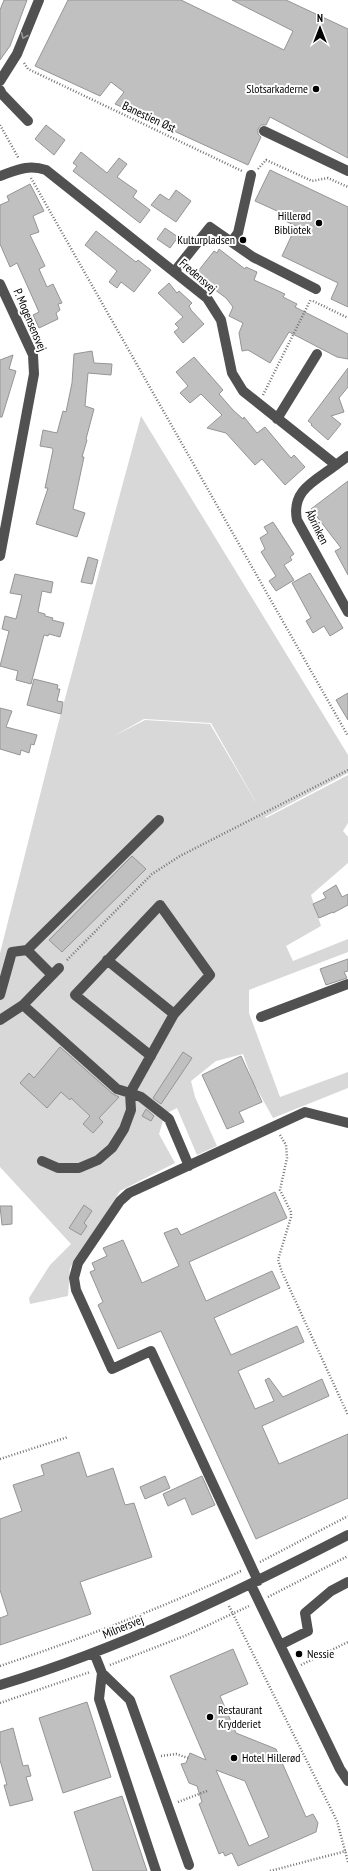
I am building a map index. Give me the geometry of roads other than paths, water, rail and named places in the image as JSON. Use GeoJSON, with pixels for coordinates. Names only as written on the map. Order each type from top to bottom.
{"type":"FeatureCollection","features":[{"type":"Feature","properties":{"kind":"street"},"geometry":{"type":"LineString","coordinates":[[0,81],[17,54],[39,0]]}},
{"type":"Feature","properties":{"kind":"street"},"geometry":{"type":"LineString","coordinates":[[0,90],[28,121]]}},
{"type":"Feature","properties":{"kind":"street"},"geometry":{"type":"LineString","coordinates":[[264,131],[348,171]]}},
{"type":"Feature","properties":{"kind":"street","name":"Fredensvej"},"geometry":{"type":"LineString","coordinates":[[0,176],[24,167],[35,166],[46,170],[207,298],[221,320],[232,373],[243,391],[336,465]]}},
{"type":"Feature","properties":{"kind":"street"},"geometry":{"type":"LineString","coordinates":[[232,241],[238,233],[251,175]]}},
{"type":"Feature","properties":{"kind":"street"},"geometry":{"type":"LineString","coordinates":[[174,272],[210,227],[253,257],[316,290]]}},
{"type":"Feature","properties":{"kind":"street","name":"P. Mogensensvej"},"geometry":{"type":"LineString","coordinates":[[0,284],[33,355],[34,374],[0,556]]}},
{"type":"Feature","properties":{"kind":"street"},"geometry":{"type":"LineString","coordinates":[[277,419],[317,354]]}},
{"type":"Feature","properties":{"kind":"street"},"geometry":{"type":"LineString","coordinates":[[336,465],[348,456]]}},
{"type":"Feature","properties":{"kind":"street","name":"Åbrinken"},"geometry":{"type":"LineString","coordinates":[[336,465],[304,489],[296,500],[295,510],[297,520],[348,612]]}},
{"type":"Feature","properties":{"kind":"street"},"geometry":{"type":"LineString","coordinates":[[0,995],[12,952],[27,950],[158,820]]}},
{"type":"Feature","properties":{"kind":"street"},"geometry":{"type":"LineString","coordinates":[[42,1162],[58,1168],[79,1168],[98,1160],[112,1148],[124,1129],[132,1110],[130,1093],[151,1056],[174,1014],[210,975],[160,906],[75,995],[151,1056]]}},
{"type":"Feature","properties":{"kind":"street"},"geometry":{"type":"LineString","coordinates":[[0,1020],[23,1005],[56,972],[27,950]]}},
{"type":"Feature","properties":{"kind":"street"},"geometry":{"type":"LineString","coordinates":[[107,960],[174,1014]]}},
{"type":"Feature","properties":{"kind":"street"},"geometry":{"type":"LineString","coordinates":[[261,1017],[348,984]]}},
{"type":"Feature","properties":{"kind":"street"},"geometry":{"type":"LineString","coordinates":[[23,1005],[117,1089],[141,1097],[170,1119],[189,1166]]}},
{"type":"Feature","properties":{"kind":"street"},"geometry":{"type":"LineString","coordinates":[[348,1123],[305,1112],[129,1194],[120,1201],[78,1263],[74,1278],[76,1290],[112,1369],[151,1351],[251,1566],[259,1601],[292,1670],[344,1767],[348,1781]]}},
{"type":"Feature","properties":{"kind":"street","name":"Milnersvej"},"geometry":{"type":"LineString","coordinates":[[0,1685],[94,1652],[180,1618],[255,1583],[348,1535]]}},
{"type":"Feature","properties":{"kind":"street"},"geometry":{"type":"LineString","coordinates":[[280,1645],[308,1631],[305,1613],[331,1591],[348,1582]]}},
{"type":"Feature","properties":{"kind":"street"},"geometry":{"type":"LineString","coordinates":[[94,1652],[101,1671],[99,1699],[156,1871]]}},
{"type":"Feature","properties":{"kind":"street"},"geometry":{"type":"LineString","coordinates":[[101,1671],[130,1700],[189,1865]]}},
{"type":"Feature","properties":{"kind":"place","name":"Slotsarkaderne"},"geometry":{"type":"Point","coordinates":[316,89]}},
{"type":"Feature","properties":{"kind":"place","name":"Hillerød Bibliotek"},"geometry":{"type":"Point","coordinates":[319,223]}},
{"type":"Feature","properties":{"kind":"place","name":"Kulturpladsen"},"geometry":{"type":"Point","coordinates":[243,240]}},
{"type":"Feature","properties":{"kind":"place","name":"Nessie"},"geometry":{"type":"Point","coordinates":[299,1654]}},
{"type":"Feature","properties":{"kind":"place","name":"Restaurant Krydderiet"},"geometry":{"type":"Point","coordinates":[210,1717]}},
{"type":"Feature","properties":{"kind":"place","name":"Hotel Hillerød"},"geometry":{"type":"Point","coordinates":[234,1758]}}]}
